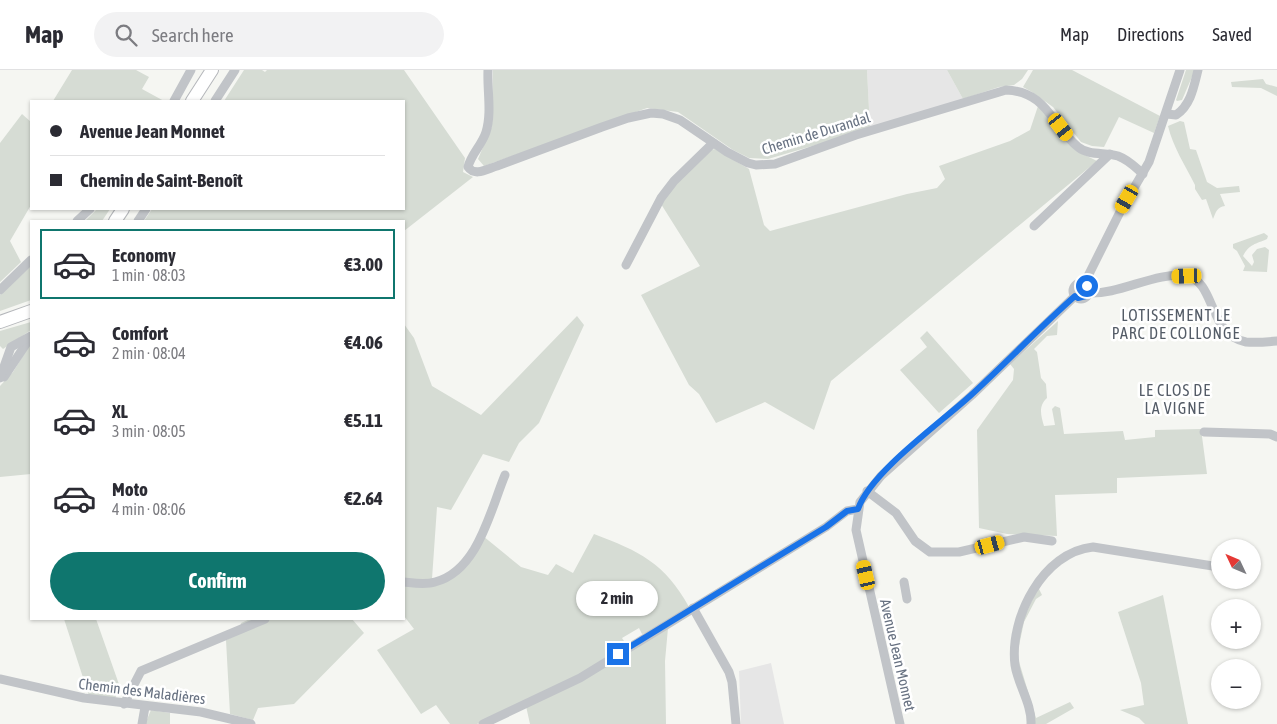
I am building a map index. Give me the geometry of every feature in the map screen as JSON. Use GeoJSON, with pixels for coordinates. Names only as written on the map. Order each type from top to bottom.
{"type":"FeatureCollection","features":[{"type":"Feature","properties":{"kind":"main road"},"geometry":{"type":"LineString","coordinates":[[193,100],[212,70]]}},
{"type":"Feature","properties":{"kind":"main road"},"geometry":{"type":"LineString","coordinates":[[0,322],[30,311]]}},
{"type":"Feature","properties":{"kind":"street"},"geometry":{"type":"LineString","coordinates":[[175,100],[191,70]]}},
{"type":"Feature","properties":{"kind":"street"},"geometry":{"type":"LineString","coordinates":[[216,100],[235,70]]}},
{"type":"Feature","properties":{"kind":"street","name":"Chemin de Durandal"},"geometry":{"type":"LineString","coordinates":[[488,70],[488,120],[482,143],[469,162],[468,166],[473,172],[497,166],[628,118],[651,114],[662,114],[680,120],[732,155],[756,165],[774,164],[856,134],[1006,90],[1022,92],[1040,102],[1082,150],[1110,154],[1128,160],[1143,174]]}},
{"type":"Feature","properties":{"kind":"street"},"geometry":{"type":"LineString","coordinates":[[1084,284],[1120,212],[1143,174],[1167,114],[1180,70]]}},
{"type":"Feature","properties":{"kind":"street"},"geometry":{"type":"LineString","coordinates":[[1167,114],[1176,114],[1184,108],[1192,92],[1198,70]]}},
{"type":"Feature","properties":{"kind":"street"},"geometry":{"type":"LineString","coordinates":[[626,265],[662,198],[674,182],[713,143]]}},
{"type":"Feature","properties":{"kind":"street"},"geometry":{"type":"LineString","coordinates":[[1034,226],[1110,154]]}},
{"type":"Feature","properties":{"kind":"street"},"geometry":{"type":"LineString","coordinates":[[78,220],[89,210]]}},
{"type":"Feature","properties":{"kind":"street"},"geometry":{"type":"LineString","coordinates":[[0,290],[30,261]]}},
{"type":"Feature","properties":{"kind":"street"},"geometry":{"type":"LineString","coordinates":[[1084,284],[1076,285],[1074,288],[1075,296],[1082,298],[1088,293],[1102,292],[1172,277],[1187,276],[1199,282],[1203,287],[1216,318],[1228,333],[1245,342],[1277,341]]}},
{"type":"Feature","properties":{"kind":"street"},"geometry":{"type":"LineString","coordinates":[[1084,284],[1089,289],[1088,293]]}},
{"type":"Feature","properties":{"kind":"street","name":"Avenue Jean Monnet"},"geometry":{"type":"LineString","coordinates":[[900,724],[856,530],[858,509],[867,491],[896,461],[972,395],[1075,296]]}},
{"type":"Feature","properties":{"kind":"street"},"geometry":{"type":"LineString","coordinates":[[0,379],[5,367],[3,354],[14,344],[30,336]]}},
{"type":"Feature","properties":{"kind":"street"},"geometry":{"type":"LineString","coordinates":[[0,379],[8,374],[20,350],[30,337]]}},
{"type":"Feature","properties":{"kind":"street"},"geometry":{"type":"LineString","coordinates":[[1204,432],[1270,434],[1277,437]]}},
{"type":"Feature","properties":{"kind":"street"},"geometry":{"type":"LineString","coordinates":[[405,582],[426,584],[441,580],[457,571],[466,563],[488,520],[505,475]]}},
{"type":"Feature","properties":{"kind":"street"},"geometry":{"type":"LineString","coordinates":[[867,491],[896,512],[915,541],[930,552],[959,552],[1024,537],[1052,541]]}},
{"type":"Feature","properties":{"kind":"street"},"geometry":{"type":"LineString","coordinates":[[483,724],[580,678],[826,527],[847,511],[858,509]]}},
{"type":"Feature","properties":{"kind":"street"},"geometry":{"type":"LineString","coordinates":[[1031,724],[1015,665],[1016,637],[1032,594],[1058,561],[1074,551],[1093,547],[1211,566]]}},
{"type":"Feature","properties":{"kind":"street"},"geometry":{"type":"LineString","coordinates":[[904,582],[907,599]]}},
{"type":"Feature","properties":{"kind":"street"},"geometry":{"type":"LineString","coordinates":[[693,608],[729,672],[732,682],[736,724]]}},
{"type":"Feature","properties":{"kind":"street"},"geometry":{"type":"LineString","coordinates":[[124,704],[141,671],[262,620]]}},
{"type":"Feature","properties":{"kind":"street","name":"Chemin des Maladières"},"geometry":{"type":"LineString","coordinates":[[0,679],[50,689],[72,696],[145,707],[201,712],[251,724]]}},
{"type":"Feature","properties":{"kind":"street"},"geometry":{"type":"LineString","coordinates":[[142,724],[145,707]]}},
{"type":"Feature","properties":{"kind":"shaded area"},"geometry":{"type":"Polygon","coordinates":[[[72,70],[136,70],[149,77],[142,89],[162,100],[54,100],[72,70]]]}},
{"type":"Feature","properties":{"kind":"shaded area"},"geometry":{"type":"Polygon","coordinates":[[[244,70],[262,70],[265,72],[267,70],[404,70],[465,158],[463,172],[473,177],[405,230],[405,220],[145,220],[151,210],[405,210],[405,100],[225,100],[244,70]]]}},
{"type":"Feature","properties":{"kind":"shaded area"},"geometry":{"type":"Polygon","coordinates":[[[493,70],[867,70],[870,129],[768,159],[749,158],[733,150],[678,112],[647,108],[484,166],[478,159],[492,126],[493,70]]]}},
{"type":"Feature","properties":{"kind":"shaded area"},"geometry":{"type":"Polygon","coordinates":[[[867,70],[947,70],[963,99],[870,129],[867,70]]]}},
{"type":"Feature","properties":{"kind":"shaded area"},"geometry":{"type":"Polygon","coordinates":[[[947,70],[1028,70],[1022,79],[1014,85],[999,87],[963,99],[947,70]]]}},
{"type":"Feature","properties":{"kind":"shaded area"},"geometry":{"type":"Polygon","coordinates":[[[1033,70],[1072,70],[1160,116],[1154,133],[1119,117],[1104,147],[1092,146],[1081,142],[1053,107],[1023,87],[1033,70]]]}},
{"type":"Feature","properties":{"kind":"shaded area"},"geometry":{"type":"Polygon","coordinates":[[[1186,70],[1195,70],[1182,100],[1177,101],[1176,100],[1186,70]]]}},
{"type":"Feature","properties":{"kind":"shaded area"},"geometry":{"type":"Polygon","coordinates":[[[1263,79],[1266,84],[1277,87],[1277,96],[1261,88],[1232,87],[1231,82],[1263,79]]]}},
{"type":"Feature","properties":{"kind":"shaded area"},"geometry":{"type":"Polygon","coordinates":[[[1038,106],[1075,150],[1097,161],[831,381],[814,430],[765,402],[716,423],[699,394],[689,385],[641,295],[700,266],[661,204],[672,188],[711,150],[715,149],[749,169],[764,225],[770,231],[907,194],[937,188],[945,179],[939,166],[1010,141],[1030,130],[1038,106]]]}},
{"type":"Feature","properties":{"kind":"shaded area"},"geometry":{"type":"Polygon","coordinates":[[[22,114],[30,121],[30,207],[10,241],[21,262],[0,282],[0,143],[22,114]]]}},
{"type":"Feature","properties":{"kind":"shaded area"},"geometry":{"type":"Polygon","coordinates":[[[1180,121],[1184,122],[1190,149],[1196,150],[1207,182],[1217,188],[1239,186],[1240,192],[1220,194],[1225,206],[1218,209],[1213,219],[1206,199],[1202,200],[1195,189],[1195,185],[1170,134],[1168,126],[1180,121]]]}},
{"type":"Feature","properties":{"kind":"shaded area"},"geometry":{"type":"Polygon","coordinates":[[[96,210],[109,210],[103,220],[86,220],[96,210]]]}},
{"type":"Feature","properties":{"kind":"shaded area"},"geometry":{"type":"Polygon","coordinates":[[[1264,233],[1268,236],[1267,239],[1250,247],[1243,256],[1252,266],[1254,262],[1252,255],[1257,249],[1265,247],[1269,250],[1267,272],[1243,271],[1245,266],[1237,251],[1233,248],[1233,244],[1264,233]]]}},
{"type":"Feature","properties":{"kind":"shaded area"},"geometry":{"type":"Polygon","coordinates":[[[30,267],[30,300],[0,311],[0,295],[30,267]]]}},
{"type":"Feature","properties":{"kind":"shaded area"},"geometry":{"type":"Polygon","coordinates":[[[577,316],[584,325],[539,423],[519,443],[509,462],[483,454],[451,510],[437,507],[432,579],[405,580],[405,325],[414,338],[432,386],[481,415],[577,316]]]}},
{"type":"Feature","properties":{"kind":"shaded area"},"geometry":{"type":"Polygon","coordinates":[[[1058,321],[1057,335],[1047,336],[1034,349],[1037,352],[1041,378],[1046,384],[1047,398],[1042,404],[1041,411],[1044,426],[1055,425],[1052,409],[1055,406],[1060,408],[1064,434],[1123,431],[1125,440],[1155,437],[1155,430],[1201,429],[1207,474],[1117,478],[1117,493],[1055,495],[1057,536],[1007,534],[979,528],[977,430],[1013,380],[1014,369],[1010,364],[1058,321]]]}},
{"type":"Feature","properties":{"kind":"shaded area"},"geometry":{"type":"Polygon","coordinates":[[[30,322],[30,331],[3,349],[0,346],[0,331],[30,322]]]}},
{"type":"Feature","properties":{"kind":"shaded area"},"geometry":{"type":"Polygon","coordinates":[[[927,331],[973,383],[939,413],[900,370],[927,347],[920,338],[927,331]]]}},
{"type":"Feature","properties":{"kind":"shaded area"},"geometry":{"type":"Polygon","coordinates":[[[30,345],[30,474],[0,477],[0,386],[13,372],[30,345]]]}},
{"type":"Feature","properties":{"kind":"shaded area"},"geometry":{"type":"Polygon","coordinates":[[[594,534],[624,546],[649,560],[670,579],[689,607],[646,633],[642,634],[639,628],[622,638],[626,644],[623,648],[588,670],[477,724],[450,724],[436,705],[421,714],[377,650],[414,629],[405,617],[405,585],[440,584],[483,536],[521,567],[548,575],[556,564],[573,573],[594,534]]]}},
{"type":"Feature","properties":{"kind":"shaded area"},"geometry":{"type":"Polygon","coordinates":[[[1038,587],[1042,595],[1036,599],[1024,622],[1017,655],[1036,718],[1070,702],[1074,708],[1046,724],[1034,724],[1016,658],[1020,627],[1038,587]]]}},
{"type":"Feature","properties":{"kind":"shaded area"},"geometry":{"type":"Polygon","coordinates":[[[1163,595],[1188,724],[1145,724],[1139,718],[1120,710],[1144,705],[1141,683],[1118,612],[1163,595]]]}},
{"type":"Feature","properties":{"kind":"shaded area"},"geometry":{"type":"Polygon","coordinates":[[[64,620],[96,620],[121,690],[117,692],[115,700],[89,696],[64,620]]]}},
{"type":"Feature","properties":{"kind":"shaded area"},"geometry":{"type":"Polygon","coordinates":[[[248,620],[353,620],[364,633],[294,704],[258,708],[253,720],[230,714],[226,640],[239,634],[241,623],[248,620]]]}},
{"type":"Feature","properties":{"kind":"shaded area"},"geometry":{"type":"Polygon","coordinates":[[[668,628],[665,661],[666,724],[530,724],[526,706],[668,628]]]}},
{"type":"Feature","properties":{"kind":"shaded area"},"geometry":{"type":"Polygon","coordinates":[[[771,663],[784,724],[741,724],[739,671],[771,663]]]}},
{"type":"Feature","properties":{"kind":"shaded area"},"geometry":{"type":"Polygon","coordinates":[[[151,710],[170,713],[170,724],[145,724],[151,710]]]}},
{"type":"Feature","properties":{"kind":"district","name":"LOTISSEMENT LE PARC DE COLLONGE"},"geometry":{"type":"Point","coordinates":[1176,324]}},
{"type":"Feature","properties":{"kind":"district","name":"LE CLOS DE LA VIGNE"},"geometry":{"type":"Point","coordinates":[1175,399]}},
{"type":"Feature","properties":{"kind":"route"},"geometry":{"type":"LineString","coordinates":[[618,654],[775,556],[826,527],[847,511],[858,509],[867,491],[896,461],[972,395],[1068,302],[1075,296],[1082,298],[1086,296],[1089,289],[1087,286]]}}]}
